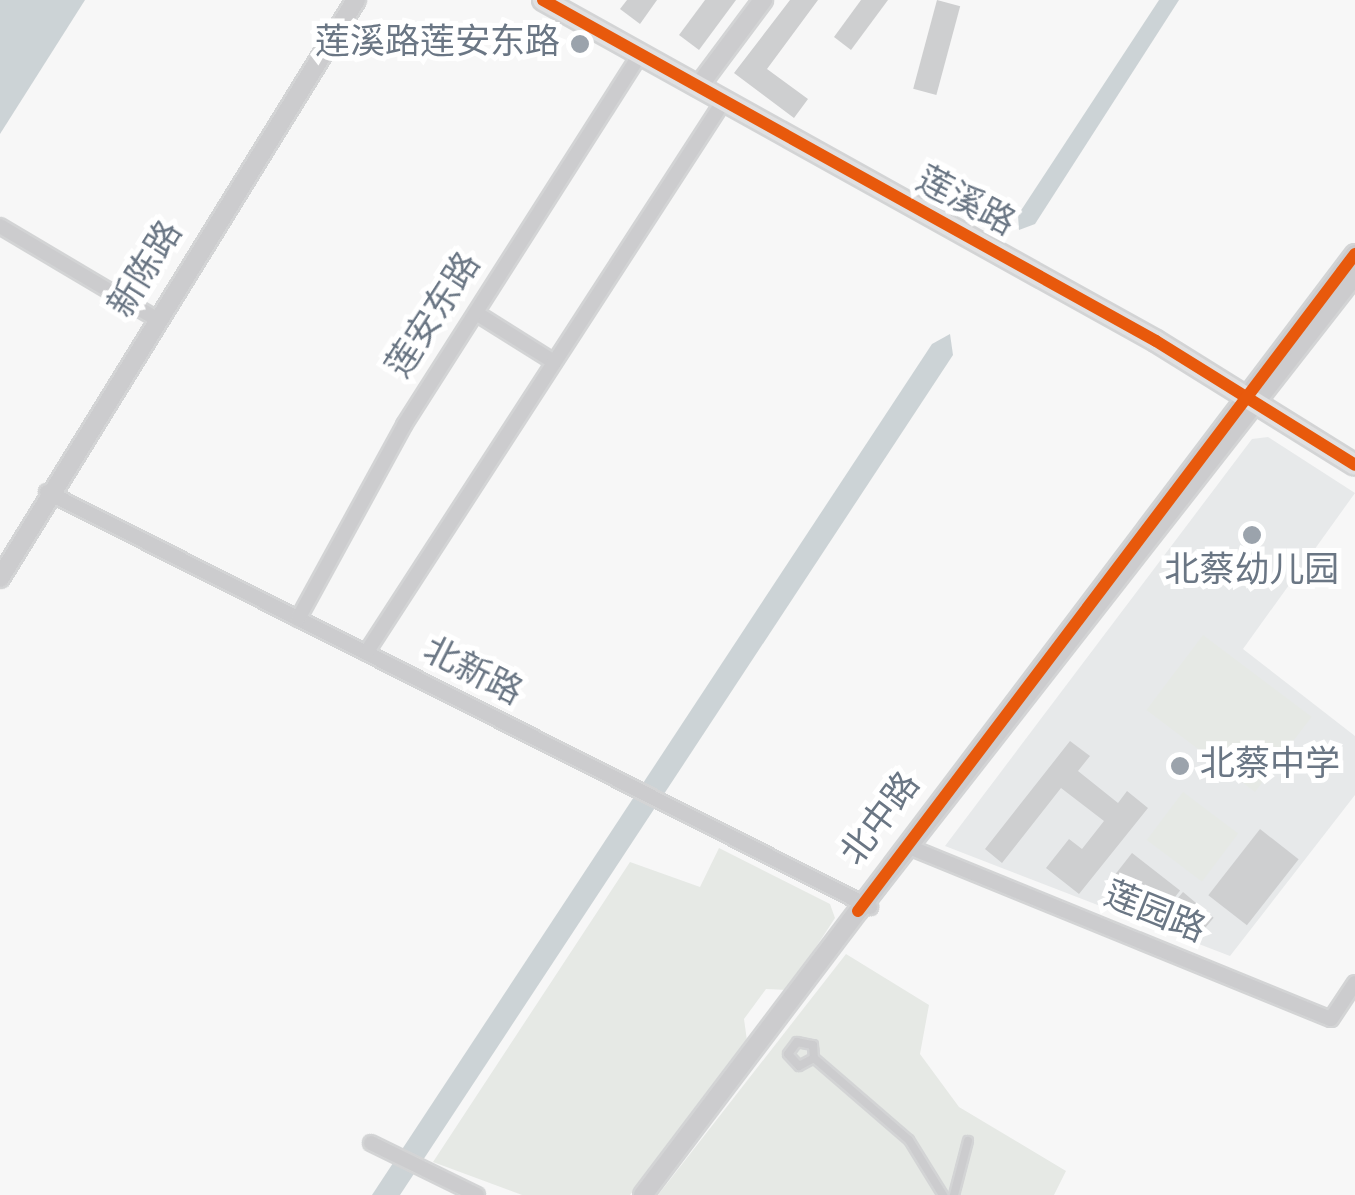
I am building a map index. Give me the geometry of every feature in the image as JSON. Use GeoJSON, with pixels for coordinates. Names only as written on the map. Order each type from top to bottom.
{"type":"FeatureCollection","features":[{"type":"Feature","properties":{"kind":"main road","name":"莲溪路"},"geometry":{"type":"LineString","coordinates":[[544,0],[1250,399],[1355,466]]}},
{"type":"Feature","properties":{"kind":"street","name":"新陈路"},"geometry":{"type":"LineString","coordinates":[[0,578],[47,492],[356,0]]}},
{"type":"Feature","properties":{"kind":"street"},"geometry":{"type":"LineString","coordinates":[[698,88],[762,0]]}},
{"type":"Feature","properties":{"kind":"street","name":"莲安东路"},"geometry":{"type":"LineString","coordinates":[[298,618],[476,313],[640,55]]}},
{"type":"Feature","properties":{"kind":"street"},"geometry":{"type":"LineString","coordinates":[[366,652],[724,102]]}},
{"type":"Feature","properties":{"kind":"street"},"geometry":{"type":"LineString","coordinates":[[0,226],[156,318]]}},
{"type":"Feature","properties":{"kind":"street","name":"北中路"},"geometry":{"type":"LineString","coordinates":[[862,907],[914,849],[1355,254]]}},
{"type":"Feature","properties":{"kind":"street","name":"北中路"},"geometry":{"type":"LineString","coordinates":[[643,1195],[1250,399],[1355,276]]}},
{"type":"Feature","properties":{"kind":"street"},"geometry":{"type":"LineString","coordinates":[[476,313],[554,362]]}},
{"type":"Feature","properties":{"kind":"street","name":"北新路"},"geometry":{"type":"LineString","coordinates":[[47,492],[862,907]]}},
{"type":"Feature","properties":{"kind":"street","name":"莲园路"},"geometry":{"type":"LineString","coordinates":[[914,849],[1330,1019],[1355,984]]}},
{"type":"Feature","properties":{"kind":"street"},"geometry":{"type":"LineString","coordinates":[[371,1142],[418,1173],[476,1195]]}},
{"type":"Feature","properties":{"kind":"lane"},"geometry":{"type":"LineString","coordinates":[[769,1029],[791,1046]]}},
{"type":"Feature","properties":{"kind":"lane"},"geometry":{"type":"LineString","coordinates":[[791,1046],[805,1041],[814,1058],[876,1103],[944,1195]]}},
{"type":"Feature","properties":{"kind":"lane"},"geometry":{"type":"LineString","coordinates":[[791,1046],[790,1063],[814,1058]]}},
{"type":"Feature","properties":{"kind":"lane"},"geometry":{"type":"LineString","coordinates":[[954,1195],[968,1141]]}},
{"type":"Feature","properties":{"kind":"shaded area"},"geometry":{"type":"Polygon","coordinates":[[[0,0],[85,0],[0,134],[0,0]]]}},
{"type":"Feature","properties":{"kind":"shaded area"},"geometry":{"type":"Polygon","coordinates":[[[1159,0],[1179,0],[1035,224],[1019,230],[1018,215],[1159,0]]]}},
{"type":"Feature","properties":{"kind":"shaded area"},"geometry":{"type":"Polygon","coordinates":[[[950,334],[953,355],[400,1195],[372,1195],[932,344],[950,334]]]}},
{"type":"Feature","properties":{"kind":"shaded area","name":"北蔡中学"},"geometry":{"type":"Polygon","coordinates":[[[1268,437],[1355,493],[1243,649],[1355,736],[1355,795],[1230,956],[945,846],[1252,439],[1268,437]]]}},
{"type":"Feature","properties":{"kind":"shaded area"},"geometry":{"type":"Polygon","coordinates":[[[1203,635],[1312,717],[1255,792],[1146,710],[1203,635]]]}},
{"type":"Feature","properties":{"kind":"shaded area"},"geometry":{"type":"Polygon","coordinates":[[[1183,792],[1238,834],[1202,881],[1147,840],[1183,792]]]}},
{"type":"Feature","properties":{"kind":"shaded area"},"geometry":{"type":"Polygon","coordinates":[[[719,848],[830,904],[835,918],[788,990],[766,989],[744,1019],[748,1048],[630,1195],[522,1195],[433,1162],[630,862],[700,887],[719,848]]]}},
{"type":"Feature","properties":{"kind":"shaded area"},"geometry":{"type":"Polygon","coordinates":[[[846,954],[929,1005],[920,1054],[959,1107],[1066,1171],[1054,1195],[658,1195],[846,954]]]}},
{"type":"Feature","properties":{"kind":"building"},"geometry":{"type":"Polygon","coordinates":[[[627,0],[657,0],[640,24],[620,9],[627,0]]]}},
{"type":"Feature","properties":{"kind":"building"},"geometry":{"type":"Polygon","coordinates":[[[705,0],[736,0],[699,50],[679,35],[705,0]]]}},
{"type":"Feature","properties":{"kind":"building"},"geometry":{"type":"Polygon","coordinates":[[[790,0],[818,0],[767,69],[808,99],[794,118],[734,73],[790,0]]]}},
{"type":"Feature","properties":{"kind":"building"},"geometry":{"type":"Polygon","coordinates":[[[861,0],[888,0],[851,50],[834,37],[861,0]]]}},
{"type":"Feature","properties":{"kind":"building"},"geometry":{"type":"Polygon","coordinates":[[[937,0],[960,6],[936,95],[913,89],[937,0]]]}},
{"type":"Feature","properties":{"kind":"building"},"geometry":{"type":"Polygon","coordinates":[[[1070,741],[1090,756],[1078,771],[1118,803],[1127,791],[1148,808],[1079,894],[1046,868],[1069,839],[1082,849],[1104,821],[1061,788],[1002,863],[985,849],[1070,741]]]}},
{"type":"Feature","properties":{"kind":"building"},"geometry":{"type":"Polygon","coordinates":[[[1260,829],[1299,859],[1247,925],[1208,895],[1260,829]]]}},
{"type":"Feature","properties":{"kind":"building"},"geometry":{"type":"Polygon","coordinates":[[[1132,853],[1180,891],[1155,923],[1107,885],[1132,853]]]}},
{"type":"Feature","properties":{"kind":"building"},"geometry":{"type":"Polygon","coordinates":[[[1183,892],[1214,918],[1195,940],[1164,914],[1183,892]]]}},
{"type":"Feature","properties":{"kind":"cycle path"},"geometry":{"type":"LineString","coordinates":[[543,0],[1156,341],[1355,465]]}},
{"type":"Feature","properties":{"kind":"cycle path"},"geometry":{"type":"LineString","coordinates":[[858,911],[1355,254]]}},
{"type":"Feature","properties":{"kind":"place","name":"莲溪路莲安东路"},"geometry":{"type":"Point","coordinates":[580,44]}},
{"type":"Feature","properties":{"kind":"place","name":"北蔡幼儿园"},"geometry":{"type":"Point","coordinates":[1252,535]}},
{"type":"Feature","properties":{"kind":"place","name":"北蔡中学"},"geometry":{"type":"Point","coordinates":[1180,766]}}]}
